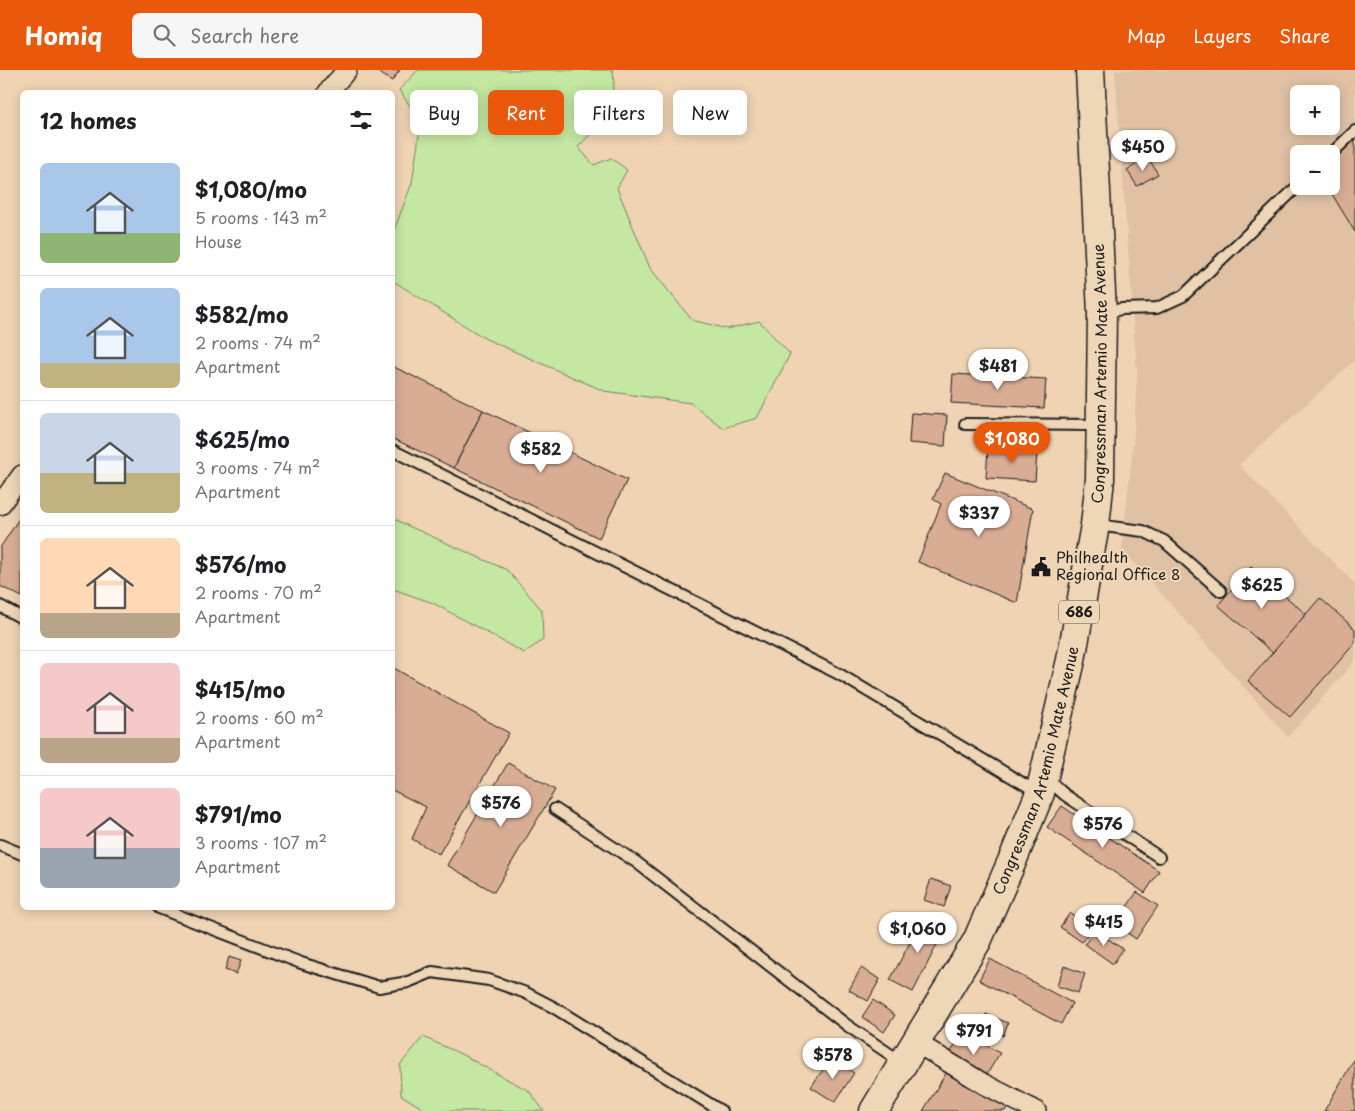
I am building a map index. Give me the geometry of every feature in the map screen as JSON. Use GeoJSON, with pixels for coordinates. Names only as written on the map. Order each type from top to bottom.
{"type":"FeatureCollection","features":[{"type":"Feature","properties":{"kind":"main road","name":"Congressman Artemio Mate Avenue"},"geometry":{"type":"LineString","coordinates":[[874,1111],[976,941],[1042,785],[1070,660],[1095,525],[1100,479],[1102,313],[1090,70]]}},
{"type":"Feature","properties":{"kind":"street"},"geometry":{"type":"LineString","coordinates":[[330,90],[347,70]]}},
{"type":"Feature","properties":{"kind":"street"},"geometry":{"type":"LineString","coordinates":[[2,498],[20,477]]}},
{"type":"Feature","properties":{"kind":"street"},"geometry":{"type":"LineString","coordinates":[[910,1053],[984,1084],[1036,1111]]}},
{"type":"Feature","properties":{"kind":"lane"},"geometry":{"type":"LineString","coordinates":[[1340,145],[1355,131]]}},
{"type":"Feature","properties":{"kind":"lane"},"geometry":{"type":"LineString","coordinates":[[1102,313],[1121,309],[1157,308],[1183,296],[1290,194]]}},
{"type":"Feature","properties":{"kind":"lane"},"geometry":{"type":"LineString","coordinates":[[965,424],[1101,425]]}},
{"type":"Feature","properties":{"kind":"lane"},"geometry":{"type":"LineString","coordinates":[[395,452],[839,674],[1042,785],[1065,795],[1159,857]]}},
{"type":"Feature","properties":{"kind":"lane"},"geometry":{"type":"LineString","coordinates":[[1095,525],[1143,531],[1164,541],[1221,591]]}},
{"type":"Feature","properties":{"kind":"lane"},"geometry":{"type":"LineString","coordinates":[[0,606],[20,617]]}},
{"type":"Feature","properties":{"kind":"lane"},"geometry":{"type":"LineString","coordinates":[[555,809],[636,862],[848,1026],[910,1053]]}},
{"type":"Feature","properties":{"kind":"lane"},"geometry":{"type":"LineString","coordinates":[[0,845],[20,853]]}},
{"type":"Feature","properties":{"kind":"lane"},"geometry":{"type":"LineString","coordinates":[[164,910],[301,964],[379,987],[408,982],[432,972],[489,980],[517,990],[553,1007],[722,1111]]}},
{"type":"Feature","properties":{"kind":"shaded area"},"geometry":{"type":"Polygon","coordinates":[[[1115,70],[1355,70],[1355,360],[1239,465],[1355,584],[1355,661],[1288,737],[1122,549],[1134,435],[1137,373],[1115,70]]]}},
{"type":"Feature","properties":{"kind":"green space"},"geometry":{"type":"Polygon","coordinates":[[[418,70],[613,70],[613,90],[574,90],[574,135],[590,135],[578,147],[594,165],[611,158],[627,170],[617,188],[650,268],[692,320],[727,329],[759,321],[790,354],[757,418],[723,428],[691,403],[604,391],[486,339],[395,282],[395,228],[412,183],[419,135],[478,135],[478,90],[410,90],[410,106],[399,90],[418,70]]]}},
{"type":"Feature","properties":{"kind":"green space"},"geometry":{"type":"Polygon","coordinates":[[[395,519],[507,570],[542,610],[543,640],[524,653],[433,603],[395,590],[395,519]]]}},
{"type":"Feature","properties":{"kind":"green space"},"geometry":{"type":"Polygon","coordinates":[[[423,1037],[461,1054],[529,1091],[544,1111],[427,1111],[401,1095],[400,1065],[423,1037]]]}},
{"type":"Feature","properties":{"kind":"building"},"geometry":{"type":"Polygon","coordinates":[[[375,70],[400,70],[392,81],[375,70]]]}},
{"type":"Feature","properties":{"kind":"building"},"geometry":{"type":"Polygon","coordinates":[[[1355,140],[1355,232],[1332,195],[1340,195],[1340,152],[1355,140]]]}},
{"type":"Feature","properties":{"kind":"building"},"geometry":{"type":"Polygon","coordinates":[[[1148,157],[1158,174],[1137,186],[1127,170],[1148,157]]]}},
{"type":"Feature","properties":{"kind":"building"},"geometry":{"type":"Polygon","coordinates":[[[395,367],[483,410],[454,468],[395,439],[395,367]]]}},
{"type":"Feature","properties":{"kind":"building"},"geometry":{"type":"Polygon","coordinates":[[[953,374],[1046,379],[1044,408],[951,403],[953,374]]]}},
{"type":"Feature","properties":{"kind":"building"},"geometry":{"type":"Polygon","coordinates":[[[483,410],[627,480],[599,538],[454,468],[483,410]]]}},
{"type":"Feature","properties":{"kind":"building"},"geometry":{"type":"Polygon","coordinates":[[[911,413],[947,415],[945,446],[909,443],[911,413]]]}},
{"type":"Feature","properties":{"kind":"building"},"geometry":{"type":"Polygon","coordinates":[[[988,448],[1037,451],[1035,481],[986,478],[988,448]]]}},
{"type":"Feature","properties":{"kind":"building"},"geometry":{"type":"Polygon","coordinates":[[[945,473],[1033,509],[1017,603],[918,562],[941,504],[933,499],[945,473]]]}},
{"type":"Feature","properties":{"kind":"building"},"geometry":{"type":"Polygon","coordinates":[[[20,517],[20,596],[0,586],[0,548],[20,517]]]}},
{"type":"Feature","properties":{"kind":"building"},"geometry":{"type":"Polygon","coordinates":[[[1251,567],[1306,614],[1273,653],[1218,605],[1251,567]]]}},
{"type":"Feature","properties":{"kind":"building"},"geometry":{"type":"Polygon","coordinates":[[[1320,598],[1355,629],[1355,643],[1290,717],[1248,681],[1320,598]]]}},
{"type":"Feature","properties":{"kind":"building"},"geometry":{"type":"Polygon","coordinates":[[[395,669],[509,733],[439,854],[412,839],[426,807],[395,792],[395,669]]]}},
{"type":"Feature","properties":{"kind":"building"},"geometry":{"type":"Polygon","coordinates":[[[508,763],[555,790],[494,892],[447,865],[508,763]]]}},
{"type":"Feature","properties":{"kind":"building"},"geometry":{"type":"Polygon","coordinates":[[[1062,806],[1159,871],[1145,893],[1047,827],[1062,806]]]}},
{"type":"Feature","properties":{"kind":"building"},"geometry":{"type":"Polygon","coordinates":[[[931,879],[951,886],[944,907],[924,900],[931,879]]]}},
{"type":"Feature","properties":{"kind":"building"},"geometry":{"type":"Polygon","coordinates":[[[1137,892],[1158,906],[1136,939],[1115,924],[1137,892]]]}},
{"type":"Feature","properties":{"kind":"building"},"geometry":{"type":"Polygon","coordinates":[[[1070,913],[1092,928],[1082,942],[1060,927],[1070,913]]]}},
{"type":"Feature","properties":{"kind":"building"},"geometry":{"type":"Polygon","coordinates":[[[924,916],[946,927],[913,992],[890,980],[924,916]]]}},
{"type":"Feature","properties":{"kind":"building"},"geometry":{"type":"Polygon","coordinates":[[[1095,930],[1123,949],[1113,964],[1085,944],[1095,930]]]}},
{"type":"Feature","properties":{"kind":"building"},"geometry":{"type":"Polygon","coordinates":[[[229,957],[241,961],[236,974],[225,970],[229,957]]]}},
{"type":"Feature","properties":{"kind":"building"},"geometry":{"type":"Polygon","coordinates":[[[990,959],[1072,1003],[1061,1024],[979,980],[990,959]]]}},
{"type":"Feature","properties":{"kind":"building"},"geometry":{"type":"Polygon","coordinates":[[[1064,966],[1085,974],[1078,993],[1057,986],[1064,966]]]}},
{"type":"Feature","properties":{"kind":"building"},"geometry":{"type":"Polygon","coordinates":[[[861,968],[880,979],[868,1001],[849,990],[861,968]]]}},
{"type":"Feature","properties":{"kind":"building"},"geometry":{"type":"Polygon","coordinates":[[[873,1000],[895,1015],[884,1032],[862,1017],[873,1000]]]}},
{"type":"Feature","properties":{"kind":"building"},"geometry":{"type":"Polygon","coordinates":[[[986,1014],[1008,1023],[1003,1036],[981,1027],[986,1014]]]}},
{"type":"Feature","properties":{"kind":"building"},"geometry":{"type":"Polygon","coordinates":[[[963,1032],[1000,1053],[984,1079],[947,1058],[963,1032]]]}},
{"type":"Feature","properties":{"kind":"building"},"geometry":{"type":"Polygon","coordinates":[[[831,1058],[854,1073],[835,1102],[811,1087],[831,1058]]]}},
{"type":"Feature","properties":{"kind":"building"},"geometry":{"type":"Polygon","coordinates":[[[1355,1058],[1355,1111],[1324,1111],[1355,1058]]]}},
{"type":"Feature","properties":{"kind":"building"},"geometry":{"type":"Polygon","coordinates":[[[948,1070],[1008,1106],[1005,1111],[923,1111],[948,1070]]]}},
{"type":"Feature","properties":{"kind":"place","name":"Philhealth Regional Office 8"},"geometry":{"type":"Point","coordinates":[1041,567]}}]}
